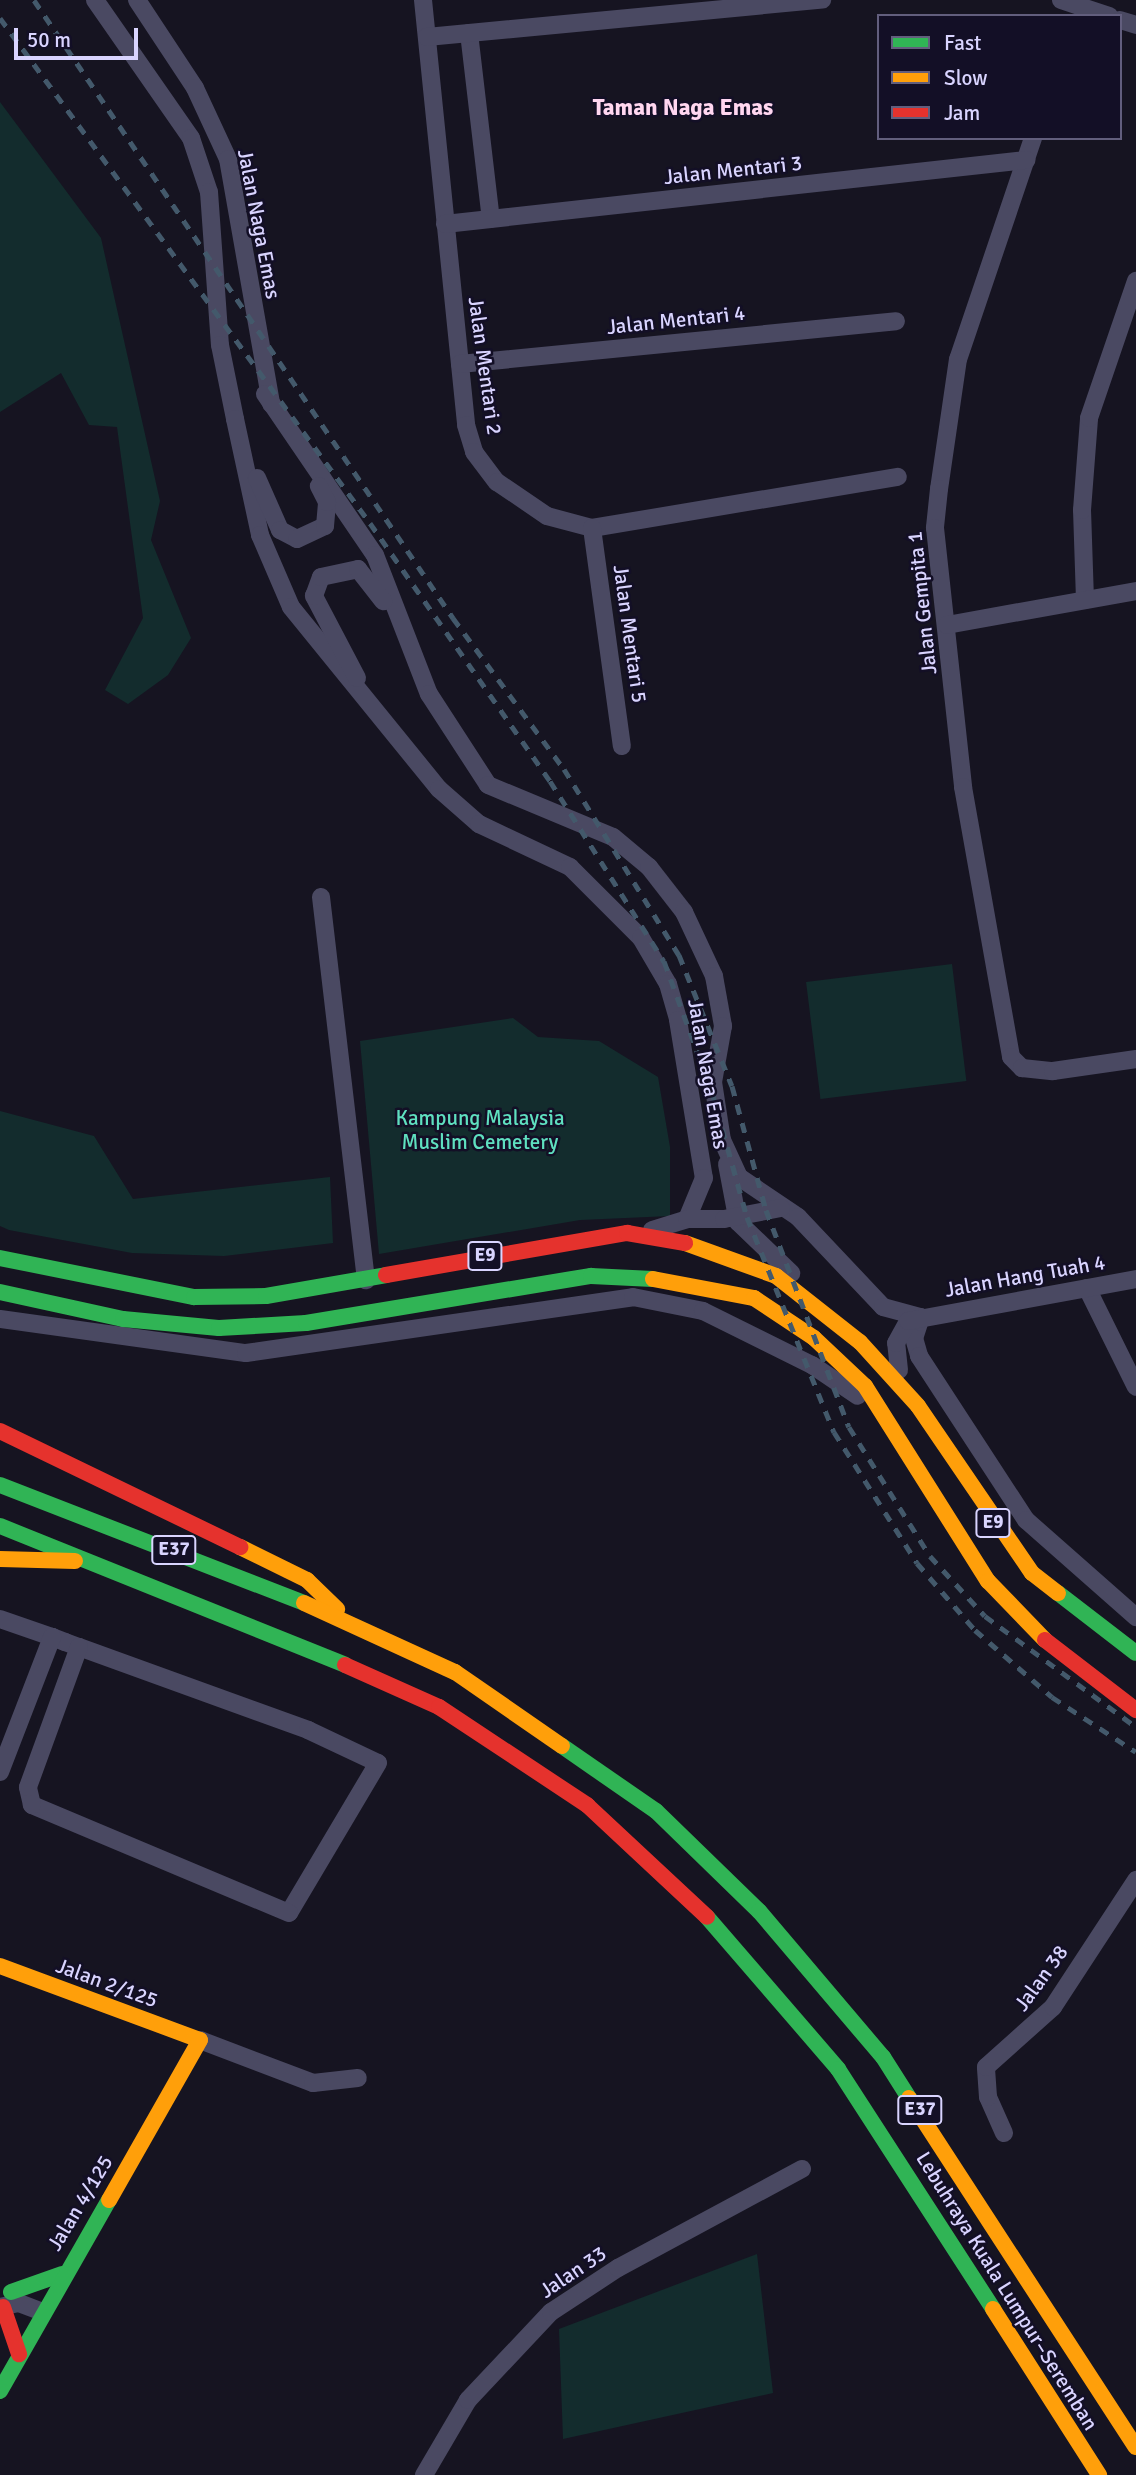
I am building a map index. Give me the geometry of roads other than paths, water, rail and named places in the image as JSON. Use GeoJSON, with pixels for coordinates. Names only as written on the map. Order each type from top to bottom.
{"type":"FeatureCollection","features":[{"type":"Feature","properties":{"kind":"main road","name":"E9"},"geometry":{"type":"LineString","coordinates":[[0,1258],[194,1297],[266,1296],[627,1233],[710,1247],[776,1276],[860,1342],[918,1406],[1032,1573],[1136,1653]]}},
{"type":"Feature","properties":{"kind":"main road","name":"E9"},"geometry":{"type":"LineString","coordinates":[[0,1292],[123,1320],[219,1328],[306,1323],[591,1276],[681,1279],[754,1298],[804,1331],[865,1386],[962,1540],[1024,1624],[1136,1710]]}},
{"type":"Feature","properties":{"kind":"main road"},"geometry":{"type":"LineString","coordinates":[[0,1431],[307,1580],[346,1622]]}},
{"type":"Feature","properties":{"kind":"main road","name":"Lebuhraya Kuala Lumpur–Seremban"},"geometry":{"type":"LineString","coordinates":[[0,1485],[251,1579],[455,1672],[562,1741],[656,1811],[759,1911],[883,2057],[1136,2447]]}},
{"type":"Feature","properties":{"kind":"main road","name":"Lebuhraya Kuala Lumpur–Seremban"},"geometry":{"type":"LineString","coordinates":[[0,1526],[91,1559],[439,1707],[587,1805],[715,1925],[838,2069],[1099,2475]]}},
{"type":"Feature","properties":{"kind":"main road"},"geometry":{"type":"LineString","coordinates":[[962,1540],[1086,1654],[1136,1689]]}},
{"type":"Feature","properties":{"kind":"main road"},"geometry":{"type":"LineString","coordinates":[[0,1559],[91,1559]]}},
{"type":"Feature","properties":{"kind":"main road","name":"Jalan 2/125"},"geometry":{"type":"LineString","coordinates":[[0,1966],[200,2040]]}},
{"type":"Feature","properties":{"kind":"main road","name":"Jalan 4/125"},"geometry":{"type":"LineString","coordinates":[[0,2391],[62,2274],[200,2040]]}},
{"type":"Feature","properties":{"kind":"main road"},"geometry":{"type":"LineString","coordinates":[[19,2354],[6,2299],[62,2274]]}},
{"type":"Feature","properties":{"kind":"street","name":"Jalan Naga Emas"},"geometry":{"type":"LineString","coordinates":[[95,0],[191,138],[209,192],[220,345],[260,535],[291,607],[439,789],[479,824],[570,867],[641,938],[668,984],[678,1020],[704,1178],[692,1211]]}},
{"type":"Feature","properties":{"kind":"street","name":"Jalan Naga Emas"},"geometry":{"type":"LineString","coordinates":[[137,0],[195,88],[228,159],[265,394],[327,502],[325,526],[297,539],[280,530],[235,419]]}},
{"type":"Feature","properties":{"kind":"street","name":"Jalan Mentari 2"},"geometry":{"type":"LineString","coordinates":[[423,0],[466,425],[474,452],[492,476],[529,506],[592,528],[898,477]]}},
{"type":"Feature","properties":{"kind":"street"},"geometry":{"type":"LineString","coordinates":[[427,37],[822,0]]}},
{"type":"Feature","properties":{"kind":"street"},"geometry":{"type":"LineString","coordinates":[[1071,7],[1101,14]]}},
{"type":"Feature","properties":{"kind":"street"},"geometry":{"type":"LineString","coordinates":[[470,33],[491,219]]}},
{"type":"Feature","properties":{"kind":"street","name":"Jalan Gempita 1"},"geometry":{"type":"LineString","coordinates":[[1032,140],[958,359],[935,528],[963,787],[1006,1042],[1022,1068],[1053,1071],[1136,1059]]}},
{"type":"Feature","properties":{"kind":"street","name":"Jalan Mentari 3"},"geometry":{"type":"LineString","coordinates":[[446,224],[1026,160]]}},
{"type":"Feature","properties":{"kind":"street"},"geometry":{"type":"LineString","coordinates":[[1085,600],[1082,510],[1090,418],[1136,281]]}},
{"type":"Feature","properties":{"kind":"street","name":"Jalan Mentari 4"},"geometry":{"type":"LineString","coordinates":[[460,364],[896,321]]}},
{"type":"Feature","properties":{"kind":"street","name":"Jalan Naga Emas"},"geometry":{"type":"LineString","coordinates":[[265,394],[375,555],[408,647]]}},
{"type":"Feature","properties":{"kind":"street","name":"Jalan Mentari 5"},"geometry":{"type":"LineString","coordinates":[[592,528],[622,746]]}},
{"type":"Feature","properties":{"kind":"street","name":"Jalan Naga Emas"},"geometry":{"type":"LineString","coordinates":[[375,708],[314,596],[321,577],[358,569],[373,582],[408,647],[429,694],[488,785],[613,837],[649,867],[684,912],[714,976],[723,1026],[713,1082],[722,1140],[739,1177],[782,1208],[837,1255],[883,1307],[921,1317]]}},
{"type":"Feature","properties":{"kind":"street"},"geometry":{"type":"LineString","coordinates":[[947,625],[1136,592]]}},
{"type":"Feature","properties":{"kind":"street"},"geometry":{"type":"LineString","coordinates":[[321,897],[366,1280]]}},
{"type":"Feature","properties":{"kind":"street"},"geometry":{"type":"LineString","coordinates":[[722,1140],[737,1217],[753,1239],[842,1309],[899,1370],[918,1406]]}},
{"type":"Feature","properties":{"kind":"street"},"geometry":{"type":"LineString","coordinates":[[627,1233],[692,1211],[737,1217],[782,1208]]}},
{"type":"Feature","properties":{"kind":"street","name":"Jalan Hang Tuah 4"},"geometry":{"type":"LineString","coordinates":[[921,1317],[1136,1279]]}},
{"type":"Feature","properties":{"kind":"street"},"geometry":{"type":"LineString","coordinates":[[1087,1287],[1136,1387]]}},
{"type":"Feature","properties":{"kind":"street"},"geometry":{"type":"LineString","coordinates":[[0,1319],[246,1353],[633,1297],[703,1311],[812,1365],[884,1414]]}},
{"type":"Feature","properties":{"kind":"street"},"geometry":{"type":"LineString","coordinates":[[899,1370],[898,1335],[921,1317]]}},
{"type":"Feature","properties":{"kind":"street"},"geometry":{"type":"LineString","coordinates":[[921,1317],[914,1338],[919,1356],[1026,1520],[1136,1617]]}},
{"type":"Feature","properties":{"kind":"street"},"geometry":{"type":"LineString","coordinates":[[0,1619],[52,1637],[308,1731],[378,1763],[289,1913],[32,1805],[28,1787],[79,1647]]}},
{"type":"Feature","properties":{"kind":"street"},"geometry":{"type":"LineString","coordinates":[[2,1761],[52,1637]]}},
{"type":"Feature","properties":{"kind":"street","name":"Jalan 38"},"geometry":{"type":"LineString","coordinates":[[1004,2133],[988,2097],[986,2067],[1053,2007],[1136,1881]]}},
{"type":"Feature","properties":{"kind":"street"},"geometry":{"type":"LineString","coordinates":[[200,2040],[313,2083],[358,2078]]}},
{"type":"Feature","properties":{"kind":"street","name":"Jalan 33"},"geometry":{"type":"LineString","coordinates":[[424,2475],[468,2400],[551,2312],[618,2268],[802,2169]]}},
{"type":"Feature","properties":{"kind":"street"},"geometry":{"type":"LineString","coordinates":[[6,2299],[42,2312]]}},
{"type":"Feature","properties":{"kind":"railway"},"geometry":{"type":"LineString","coordinates":[[34,0],[453,618],[564,769],[679,955],[732,1086],[766,1210],[849,1427],[930,1556],[985,1616],[1136,1727]]}},
{"type":"Feature","properties":{"kind":"railway"},"geometry":{"type":"LineString","coordinates":[[0,18],[370,523],[550,781],[664,961],[712,1092],[747,1217],[834,1432],[917,1563],[975,1630],[1052,1697],[1136,1752]]}},
{"type":"Feature","properties":{"kind":"district","name":"Taman Naga Emas"},"geometry":{"type":"Point","coordinates":[683,108]}},
{"type":"Feature","properties":{"kind":"park label","name":"Kampung Malaysia Muslim Cemetery"},"geometry":{"type":"Point","coordinates":[480,1130]}}]}
